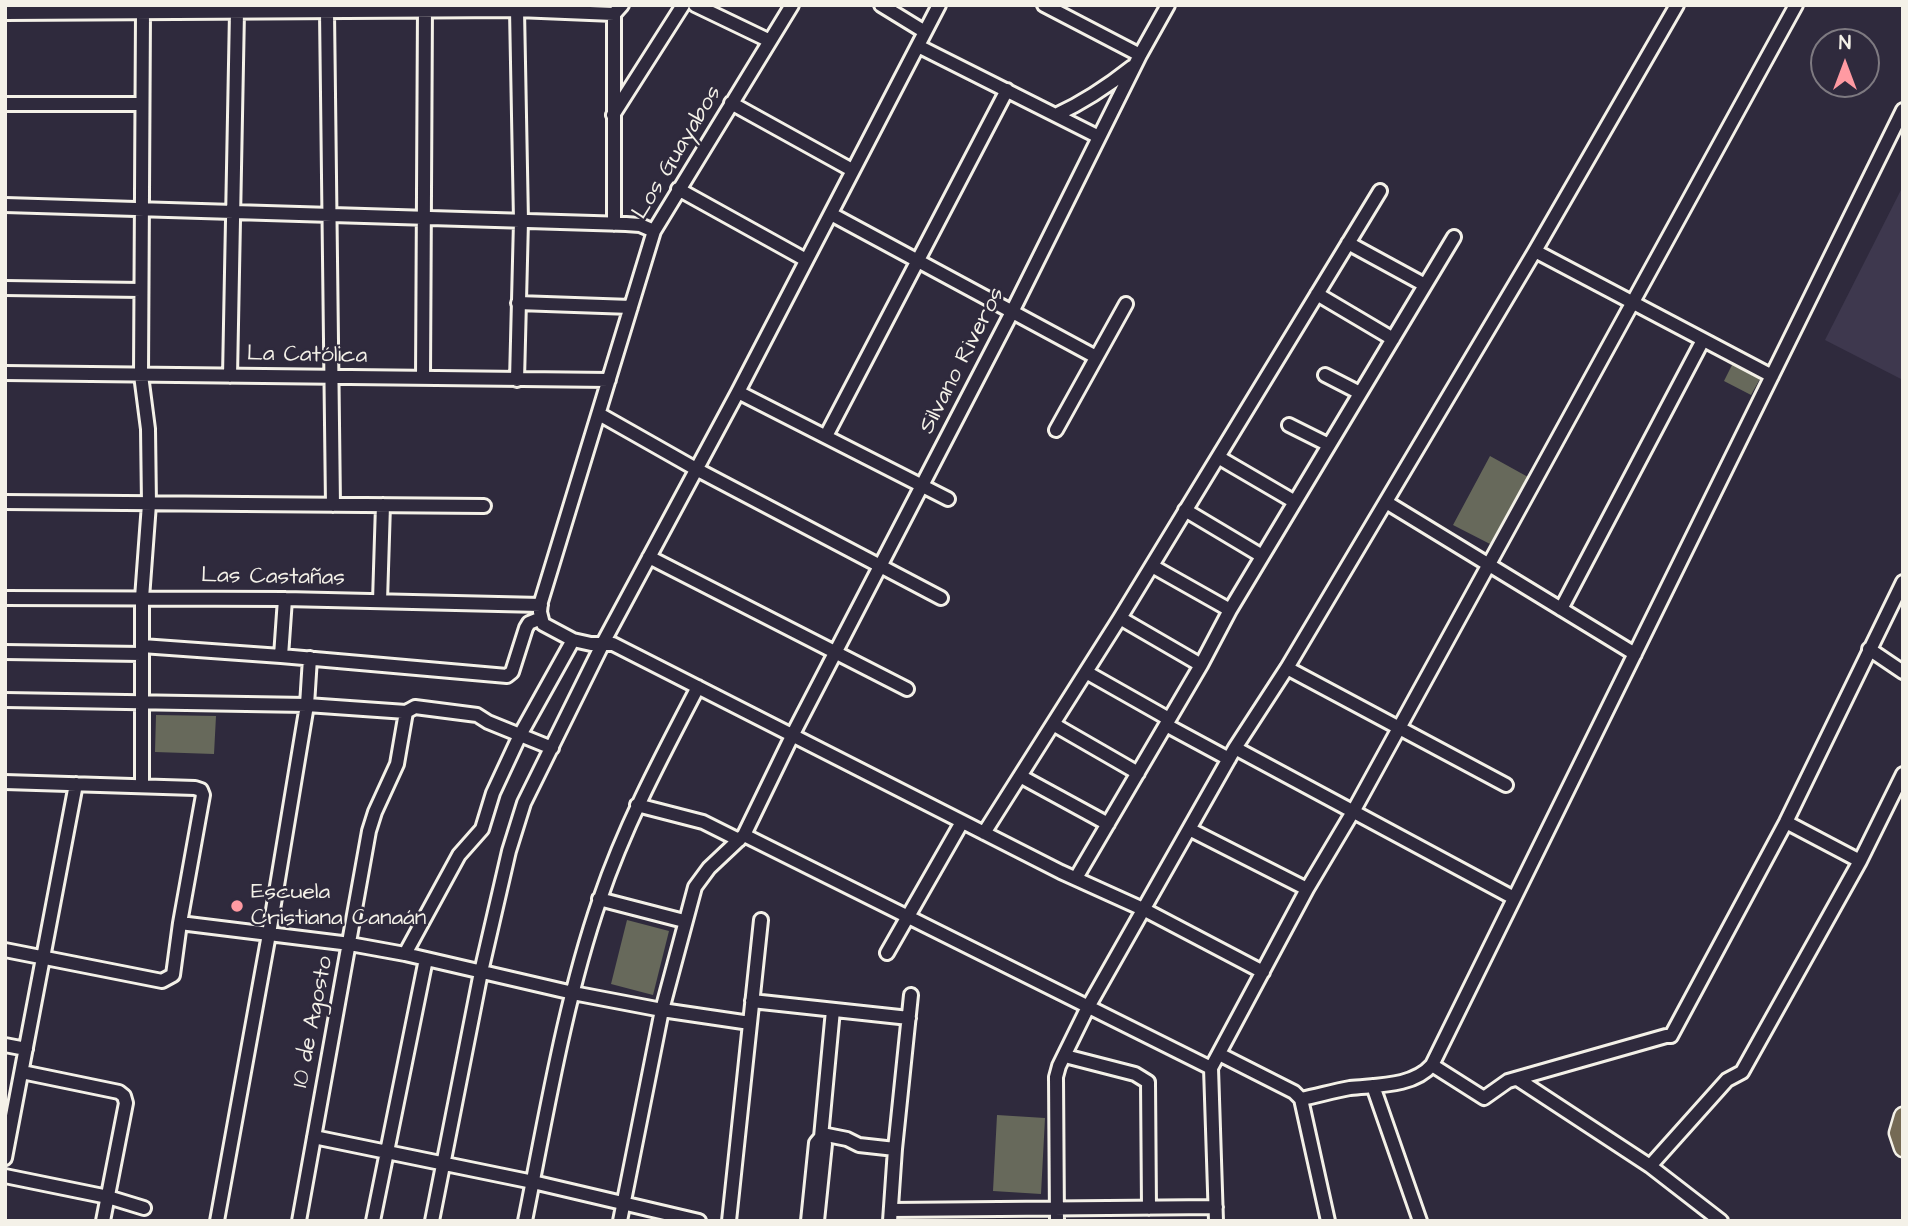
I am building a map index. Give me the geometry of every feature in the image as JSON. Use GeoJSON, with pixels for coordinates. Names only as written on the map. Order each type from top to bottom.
{"type":"FeatureCollection","features":[{"type":"Feature","properties":{"kind":"main road"},"geometry":{"type":"LineString","coordinates":[[1903,1116],[1898,1133],[1903,1148]]}},
{"type":"Feature","properties":{"kind":"street"},"geometry":{"type":"LineString","coordinates":[[613,116],[683,5]]}},
{"type":"Feature","properties":{"kind":"street"},"geometry":{"type":"LineString","coordinates":[[695,5],[770,41]]}},
{"type":"Feature","properties":{"kind":"street","name":"Los Guayabos"},"geometry":{"type":"LineString","coordinates":[[541,612],[654,231],[792,5]]}},
{"type":"Feature","properties":{"kind":"street"},"geometry":{"type":"LineString","coordinates":[[881,5],[925,32]]}},
{"type":"Feature","properties":{"kind":"street"},"geometry":{"type":"LineString","coordinates":[[432,1221],[481,972],[524,803],[604,643],[939,5]]}},
{"type":"Feature","properties":{"kind":"street"},"geometry":{"type":"LineString","coordinates":[[1044,5],[1138,59],[1109,86],[1079,105],[1056,115]]}},
{"type":"Feature","properties":{"kind":"street","name":"Silvano Riveros"},"geometry":{"type":"LineString","coordinates":[[742,838],[793,734],[1012,312],[1138,59],[1168,5]]}},
{"type":"Feature","properties":{"kind":"street"},"geometry":{"type":"LineString","coordinates":[[1057,1215],[1056,1077],[1088,1007],[1232,753],[1287,668],[1535,251],[1676,5]]}},
{"type":"Feature","properties":{"kind":"street"},"geometry":{"type":"LineString","coordinates":[[1216,1221],[1211,1069],[1307,889],[1354,810],[1796,5]]}},
{"type":"Feature","properties":{"kind":"street"},"geometry":{"type":"LineString","coordinates":[[5,13],[143,12],[175,9],[327,12],[424,8],[618,9],[613,116],[614,224]]}},
{"type":"Feature","properties":{"kind":"street"},"geometry":{"type":"LineString","coordinates":[[423,378],[424,8]]}},
{"type":"Feature","properties":{"kind":"street"},"geometry":{"type":"LineString","coordinates":[[517,380],[520,221],[519,8]]}},
{"type":"Feature","properties":{"kind":"street"},"geometry":{"type":"LineString","coordinates":[[142,786],[142,598],[149,504],[148,429],[141,375],[143,12]]}},
{"type":"Feature","properties":{"kind":"street"},"geometry":{"type":"LineString","coordinates":[[230,376],[237,12]]}},
{"type":"Feature","properties":{"kind":"street"},"geometry":{"type":"LineString","coordinates":[[327,12],[333,505]]}},
{"type":"Feature","properties":{"kind":"street"},"geometry":{"type":"LineString","coordinates":[[918,46],[1099,137]]}},
{"type":"Feature","properties":{"kind":"street"},"geometry":{"type":"LineString","coordinates":[[825,436],[1007,90]]}},
{"type":"Feature","properties":{"kind":"street"},"geometry":{"type":"LineString","coordinates":[[731,103],[852,170]]}},
{"type":"Feature","properties":{"kind":"street"},"geometry":{"type":"LineString","coordinates":[[5,104],[142,104]]}},
{"type":"Feature","properties":{"kind":"street"},"geometry":{"type":"LineString","coordinates":[[1301,1099],[1348,1088],[1412,1079],[1425,1073],[1432,1065],[1903,110]]}},
{"type":"Feature","properties":{"kind":"street"},"geometry":{"type":"LineString","coordinates":[[678,189],[806,260]]}},
{"type":"Feature","properties":{"kind":"street"},"geometry":{"type":"LineString","coordinates":[[984,833],[1120,618],[1380,191]]}},
{"type":"Feature","properties":{"kind":"street"},"geometry":{"type":"LineString","coordinates":[[5,205],[639,225],[654,231]]}},
{"type":"Feature","properties":{"kind":"street"},"geometry":{"type":"LineString","coordinates":[[831,215],[1096,357]]}},
{"type":"Feature","properties":{"kind":"street"},"geometry":{"type":"LineString","coordinates":[[1076,878],[1201,666],[1230,610],[1454,237]]}},
{"type":"Feature","properties":{"kind":"street"},"geometry":{"type":"LineString","coordinates":[[1348,243],[1425,285]]}},
{"type":"Feature","properties":{"kind":"street"},"geometry":{"type":"LineString","coordinates":[[1535,251],[1772,376]]}},
{"type":"Feature","properties":{"kind":"street"},"geometry":{"type":"LineString","coordinates":[[5,288],[141,290]]}},
{"type":"Feature","properties":{"kind":"street"},"geometry":{"type":"LineString","coordinates":[[1317,294],[1393,338]]}},
{"type":"Feature","properties":{"kind":"street"},"geometry":{"type":"LineString","coordinates":[[518,303],[631,307]]}},
{"type":"Feature","properties":{"kind":"street"},"geometry":{"type":"LineString","coordinates":[[1056,429],[1126,304]]}},
{"type":"Feature","properties":{"kind":"street"},"geometry":{"type":"LineString","coordinates":[[1561,609],[1703,340]]}},
{"type":"Feature","properties":{"kind":"street","name":"La Católica"},"geometry":{"type":"LineString","coordinates":[[5,373],[609,380]]}},
{"type":"Feature","properties":{"kind":"street"},"geometry":{"type":"LineString","coordinates":[[1325,375],[1360,393]]}},
{"type":"Feature","properties":{"kind":"street"},"geometry":{"type":"LineString","coordinates":[[738,392],[948,499]]}},
{"type":"Feature","properties":{"kind":"street"},"geometry":{"type":"LineString","coordinates":[[599,414],[696,469],[941,598]]}},
{"type":"Feature","properties":{"kind":"street"},"geometry":{"type":"LineString","coordinates":[[1289,425],[1329,445]]}},
{"type":"Feature","properties":{"kind":"street"},"geometry":{"type":"LineString","coordinates":[[1218,457],[1295,502]]}},
{"type":"Feature","properties":{"kind":"street"},"geometry":{"type":"LineString","coordinates":[[5,502],[484,506]]}},
{"type":"Feature","properties":{"kind":"street"},"geometry":{"type":"LineString","coordinates":[[1386,502],[1635,654]]}},
{"type":"Feature","properties":{"kind":"street"},"geometry":{"type":"LineString","coordinates":[[380,601],[383,505]]}},
{"type":"Feature","properties":{"kind":"street"},"geometry":{"type":"LineString","coordinates":[[1185,510],[1262,556]]}},
{"type":"Feature","properties":{"kind":"street"},"geometry":{"type":"LineString","coordinates":[[649,557],[907,689]]}},
{"type":"Feature","properties":{"kind":"street"},"geometry":{"type":"LineString","coordinates":[[1152,566],[1230,610]]}},
{"type":"Feature","properties":{"kind":"street"},"geometry":{"type":"LineString","coordinates":[[1432,1065],[1483,1098],[1508,1081],[1671,1036],[1786,822],[1903,582]]}},
{"type":"Feature","properties":{"kind":"street","name":"Las Castañas"},"geometry":{"type":"LineString","coordinates":[[5,598],[285,598],[380,601],[541,612]]}},
{"type":"Feature","properties":{"kind":"street"},"geometry":{"type":"LineString","coordinates":[[281,656],[285,598]]}},
{"type":"Feature","properties":{"kind":"street"},"geometry":{"type":"LineString","coordinates":[[541,612],[543,624],[573,640],[613,644],[962,822],[1145,910],[1263,972]]}},
{"type":"Feature","properties":{"kind":"street"},"geometry":{"type":"LineString","coordinates":[[5,652],[142,650],[281,656],[507,676],[512,672],[526,628],[541,612]]}},
{"type":"Feature","properties":{"kind":"street"},"geometry":{"type":"LineString","coordinates":[[1120,618],[1201,666]]}},
{"type":"Feature","properties":{"kind":"street"},"geometry":{"type":"LineString","coordinates":[[405,954],[459,855],[482,829],[493,793],[520,735],[573,640]]}},
{"type":"Feature","properties":{"kind":"street"},"geometry":{"type":"LineString","coordinates":[[1869,649],[1903,672]]}},
{"type":"Feature","properties":{"kind":"street"},"geometry":{"type":"LineString","coordinates":[[217,1221],[307,705],[310,658]]}},
{"type":"Feature","properties":{"kind":"street"},"geometry":{"type":"LineString","coordinates":[[1287,668],[1506,785]]}},
{"type":"Feature","properties":{"kind":"street"},"geometry":{"type":"LineString","coordinates":[[1086,672],[1168,722],[1354,810],[1514,898]]}},
{"type":"Feature","properties":{"kind":"street"},"geometry":{"type":"LineString","coordinates":[[525,1221],[573,993],[599,899],[637,805],[698,687]]}},
{"type":"Feature","properties":{"kind":"street"},"geometry":{"type":"LineString","coordinates":[[5,700],[307,705],[406,712],[415,707],[477,715],[552,748]]}},
{"type":"Feature","properties":{"kind":"street","name":"10 de Agosto"},"geometry":{"type":"LineString","coordinates":[[299,1221],[369,831],[375,811],[397,764],[406,712]]}},
{"type":"Feature","properties":{"kind":"street"},"geometry":{"type":"LineString","coordinates":[[1053,724],[1138,773]]}},
{"type":"Feature","properties":{"kind":"street"},"geometry":{"type":"LineString","coordinates":[[1650,1166],[1727,1080],[1742,1072],[1860,861],[1903,774]]}},
{"type":"Feature","properties":{"kind":"street"},"geometry":{"type":"LineString","coordinates":[[1020,776],[1108,824]]}},
{"type":"Feature","properties":{"kind":"street"},"geometry":{"type":"LineString","coordinates":[[5,782],[195,788],[201,790],[203,795],[173,975],[168,979],[162,981],[5,950]]}},
{"type":"Feature","properties":{"kind":"street"},"geometry":{"type":"LineString","coordinates":[[5,1158],[76,784]]}},
{"type":"Feature","properties":{"kind":"street"},"geometry":{"type":"LineString","coordinates":[[637,805],[703,822],[742,838],[908,917],[1211,1069]]}},
{"type":"Feature","properties":{"kind":"street"},"geometry":{"type":"LineString","coordinates":[[887,953],[962,822]]}},
{"type":"Feature","properties":{"kind":"street"},"geometry":{"type":"LineString","coordinates":[[1786,822],[1860,861]]}},
{"type":"Feature","properties":{"kind":"street"},"geometry":{"type":"LineString","coordinates":[[1189,829],[1307,889]]}},
{"type":"Feature","properties":{"kind":"street"},"geometry":{"type":"LineString","coordinates":[[620,1221],[662,1010],[684,921],[695,887],[709,868],[742,838]]}},
{"type":"Feature","properties":{"kind":"street"},"geometry":{"type":"LineString","coordinates":[[599,899],[684,921]]}},
{"type":"Feature","properties":{"kind":"street"},"geometry":{"type":"LineString","coordinates":[[729,1221],[761,920]]}},
{"type":"Feature","properties":{"kind":"street"},"geometry":{"type":"LineString","coordinates":[[180,923],[350,944],[573,993],[750,1023]]}},
{"type":"Feature","properties":{"kind":"street"},"geometry":{"type":"LineString","coordinates":[[373,1221],[426,959]]}},
{"type":"Feature","properties":{"kind":"street"},"geometry":{"type":"LineString","coordinates":[[911,995],[891,1215],[1057,1215],[1149,1208],[1216,1207]]}},
{"type":"Feature","properties":{"kind":"street"},"geometry":{"type":"LineString","coordinates":[[752,1001],[909,1018]]}},
{"type":"Feature","properties":{"kind":"street"},"geometry":{"type":"LineString","coordinates":[[808,1221],[816,1143],[821,1136],[833,1010]]}},
{"type":"Feature","properties":{"kind":"street"},"geometry":{"type":"LineString","coordinates":[[5,1045],[26,1049]]}},
{"type":"Feature","properties":{"kind":"street"},"geometry":{"type":"LineString","coordinates":[[1219,1054],[1294,1092],[1301,1099],[1328,1221]]}},
{"type":"Feature","properties":{"kind":"street"},"geometry":{"type":"LineString","coordinates":[[1065,1056],[1135,1074],[1148,1082],[1149,1208]]}},
{"type":"Feature","properties":{"kind":"street"},"geometry":{"type":"LineString","coordinates":[[22,1072],[118,1092],[124,1096],[127,1103],[103,1221]]}},
{"type":"Feature","properties":{"kind":"street"},"geometry":{"type":"LineString","coordinates":[[1519,1080],[1650,1166],[1721,1221]]}},
{"type":"Feature","properties":{"kind":"street"},"geometry":{"type":"LineString","coordinates":[[1373,1086],[1420,1221]]}},
{"type":"Feature","properties":{"kind":"street"},"geometry":{"type":"LineString","coordinates":[[821,1136],[847,1139],[859,1145],[895,1149]]}},
{"type":"Feature","properties":{"kind":"street"},"geometry":{"type":"LineString","coordinates":[[817,1221],[825,1144],[821,1136]]}},
{"type":"Feature","properties":{"kind":"street"},"geometry":{"type":"LineString","coordinates":[[314,1137],[533,1182],[699,1221]]}},
{"type":"Feature","properties":{"kind":"street"},"geometry":{"type":"LineString","coordinates":[[5,1176],[144,1208]]}},
{"type":"Feature","properties":{"kind":"shaded area"},"geometry":{"type":"Polygon","coordinates":[[[1903,186],[1903,380],[1825,340],[1903,186]]]}},
{"type":"Feature","properties":{"kind":"green space"},"geometry":{"type":"Polygon","coordinates":[[[1733,363],[1761,377],[1751,395],[1724,381],[1733,363]]]}},
{"type":"Feature","properties":{"kind":"green space"},"geometry":{"type":"Polygon","coordinates":[[[1490,456],[1528,477],[1492,545],[1453,525],[1490,456]]]}},
{"type":"Feature","properties":{"kind":"green space"},"geometry":{"type":"Polygon","coordinates":[[[156,715],[216,716],[214,754],[155,752],[156,715]]]}},
{"type":"Feature","properties":{"kind":"green space"},"geometry":{"type":"Polygon","coordinates":[[[627,920],[669,931],[653,995],[611,984],[627,920]]]}},
{"type":"Feature","properties":{"kind":"green space"},"geometry":{"type":"Polygon","coordinates":[[[997,1115],[1045,1118],[1041,1194],[993,1191],[997,1115]]]}},
{"type":"Feature","properties":{"kind":"place","name":"Escuela Cristiana Canaán"},"geometry":{"type":"Point","coordinates":[237,906]}}]}
